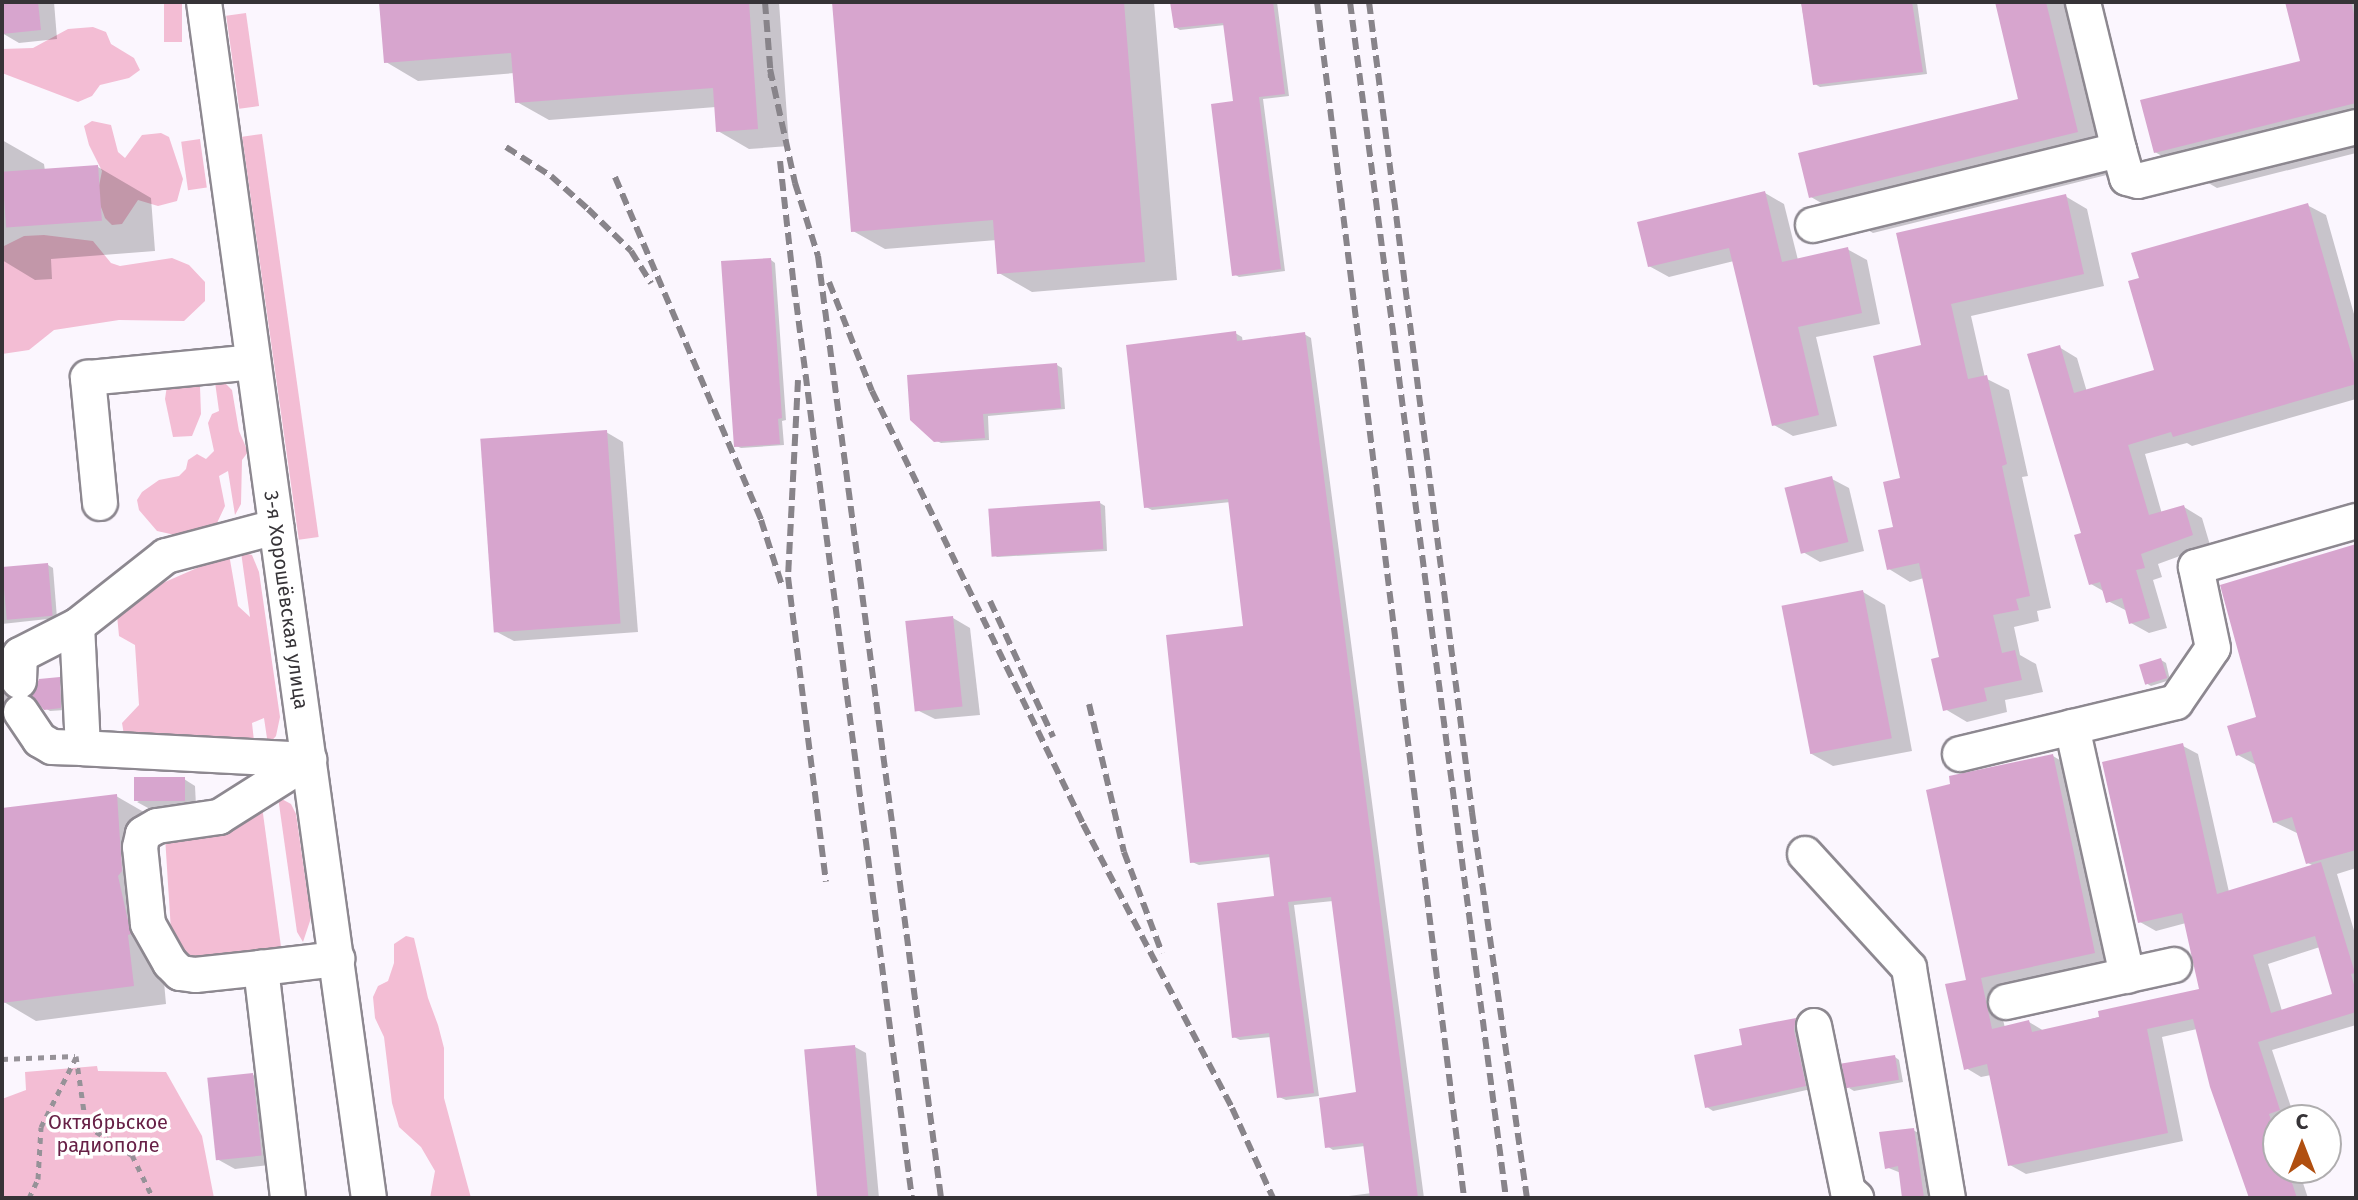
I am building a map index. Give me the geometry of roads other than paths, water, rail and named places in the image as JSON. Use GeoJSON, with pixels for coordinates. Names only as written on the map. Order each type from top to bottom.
{"type":"FeatureCollection","features":[{"type":"Feature","properties":{"kind":"street","name":"3-я Хорошёвская улица"},"geometry":{"type":"LineString","coordinates":[[204,2],[369,1198]]}},
{"type":"Feature","properties":{"kind":"street"},"geometry":{"type":"LineString","coordinates":[[2083,2],[2127,178],[2138,181],[2356,127]]}},
{"type":"Feature","properties":{"kind":"street"},"geometry":{"type":"LineString","coordinates":[[1813,225],[2119,150]]}},
{"type":"Feature","properties":{"kind":"street"},"geometry":{"type":"LineString","coordinates":[[100,503],[88,378],[253,362]]}},
{"type":"Feature","properties":{"kind":"street"},"geometry":{"type":"LineString","coordinates":[[1960,754],[2176,702],[2213,648],[2196,567],[2356,521]]}},
{"type":"Feature","properties":{"kind":"street"},"geometry":{"type":"LineString","coordinates":[[276,527],[166,556],[77,626],[20,655],[20,697],[40,740],[52,747],[309,760]]}},
{"type":"Feature","properties":{"kind":"street"},"geometry":{"type":"LineString","coordinates":[[77,626],[83,748]]}},
{"type":"Feature","properties":{"kind":"street"},"geometry":{"type":"LineString","coordinates":[[2072,727],[2127,976]]}},
{"type":"Feature","properties":{"kind":"street"},"geometry":{"type":"LineString","coordinates":[[309,760],[219,817],[157,826],[143,834],[140,847],[148,924],[170,963],[180,973],[195,975],[337,959]]}},
{"type":"Feature","properties":{"kind":"street"},"geometry":{"type":"LineString","coordinates":[[1805,854],[1909,968],[1948,1198]]}},
{"type":"Feature","properties":{"kind":"street"},"geometry":{"type":"LineString","coordinates":[[2006,1002],[2174,965]]}},
{"type":"Feature","properties":{"kind":"street"},"geometry":{"type":"LineString","coordinates":[[261,968],[288,1198]]}},
{"type":"Feature","properties":{"kind":"street"},"geometry":{"type":"LineString","coordinates":[[1814,1026],[1848,1191],[1856,1198]]}},
{"type":"Feature","properties":{"kind":"railway"},"geometry":{"type":"LineString","coordinates":[[765,2],[771,78]]}},
{"type":"Feature","properties":{"kind":"railway"},"geometry":{"type":"LineString","coordinates":[[1317,2],[1464,1198]]}},
{"type":"Feature","properties":{"kind":"railway"},"geometry":{"type":"LineString","coordinates":[[1350,2],[1506,1198]]}},
{"type":"Feature","properties":{"kind":"railway"},"geometry":{"type":"LineString","coordinates":[[1369,2],[1472,812],[1527,1198]]}},
{"type":"Feature","properties":{"kind":"railway"},"geometry":{"type":"LineString","coordinates":[[770,69],[795,183],[818,256],[941,1198]]}},
{"type":"Feature","properties":{"kind":"railway"},"geometry":{"type":"LineString","coordinates":[[506,147],[551,176],[588,209],[631,251],[651,283]]}},
{"type":"Feature","properties":{"kind":"railway"},"geometry":{"type":"LineString","coordinates":[[780,161],[795,296]]}},
{"type":"Feature","properties":{"kind":"railway"},"geometry":{"type":"LineString","coordinates":[[615,177],[761,520],[782,586]]}},
{"type":"Feature","properties":{"kind":"railway"},"geometry":{"type":"LineString","coordinates":[[829,282],[872,391],[1083,824],[1232,1108],[1273,1198]]}},
{"type":"Feature","properties":{"kind":"railway"},"geometry":{"type":"LineString","coordinates":[[794,285],[912,1198]]}},
{"type":"Feature","properties":{"kind":"railway"},"geometry":{"type":"LineString","coordinates":[[798,380],[788,577],[826,882]]}},
{"type":"Feature","properties":{"kind":"railway"},"geometry":{"type":"LineString","coordinates":[[990,601],[1053,737]]}},
{"type":"Feature","properties":{"kind":"railway"},"geometry":{"type":"LineString","coordinates":[[1089,704],[1124,852],[1162,953]]}},
{"type":"Feature","properties":{"kind":"park label","name":"Октябрьское радиополе"},"geometry":{"type":"Point","coordinates":[108,1134]}}]}
